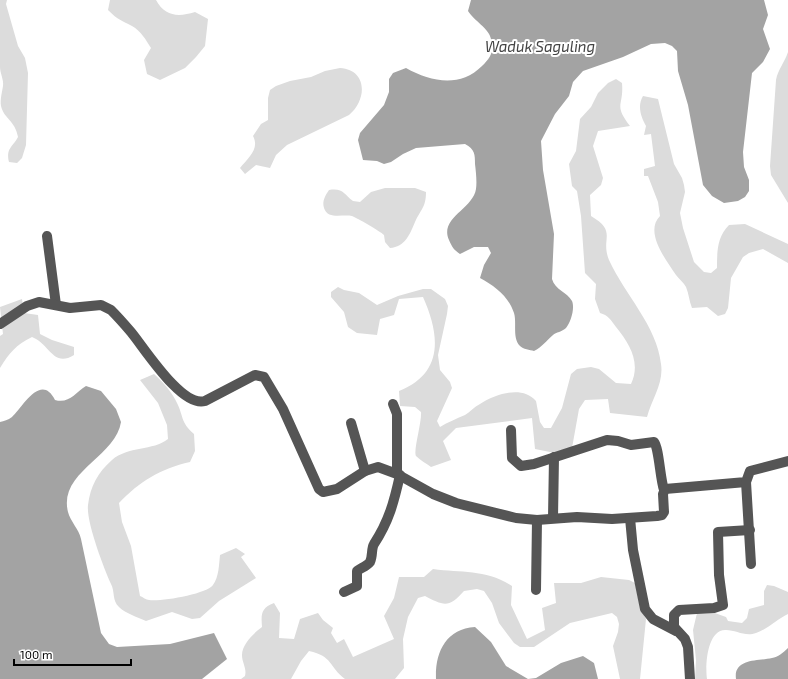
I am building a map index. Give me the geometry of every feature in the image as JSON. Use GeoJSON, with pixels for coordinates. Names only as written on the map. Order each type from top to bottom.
{"type":"FeatureCollection","features":[{"type":"Feature","properties":{"kind":"street"},"geometry":{"type":"LineString","coordinates":[[47,236],[56,305]]}},
{"type":"Feature","properties":{"kind":"street"},"geometry":{"type":"LineString","coordinates":[[0,324],[19,310],[33,304],[46,302],[70,308],[101,305],[111,310],[173,384],[187,396],[198,402],[205,401],[255,375],[264,377],[283,409],[319,489],[322,491],[326,492],[337,489],[365,471],[378,467],[398,474],[433,494],[456,503],[516,518],[537,520],[553,518],[630,518],[663,514],[664,490],[660,475],[657,446],[654,442],[631,445],[618,441],[607,440],[528,466],[517,464],[512,458],[512,430]]}},
{"type":"Feature","properties":{"kind":"street"},"geometry":{"type":"LineString","coordinates":[[344,592],[357,586],[358,571],[369,563],[374,544],[391,515],[398,474],[397,414],[393,404]]}},
{"type":"Feature","properties":{"kind":"street"},"geometry":{"type":"LineString","coordinates":[[352,423],[365,471]]}},
{"type":"Feature","properties":{"kind":"street"},"geometry":{"type":"LineString","coordinates":[[553,518],[554,457]]}},
{"type":"Feature","properties":{"kind":"street"},"geometry":{"type":"LineString","coordinates":[[751,564],[746,482],[750,471],[788,461]]}},
{"type":"Feature","properties":{"kind":"street"},"geometry":{"type":"LineString","coordinates":[[664,490],[670,487],[746,482]]}},
{"type":"Feature","properties":{"kind":"street"},"geometry":{"type":"LineString","coordinates":[[630,518],[633,550],[645,609],[653,619],[676,631],[685,639],[688,647],[690,679]]}},
{"type":"Feature","properties":{"kind":"street"},"geometry":{"type":"LineString","coordinates":[[536,590],[537,520]]}},
{"type":"Feature","properties":{"kind":"street"},"geometry":{"type":"LineString","coordinates":[[676,631],[673,620],[676,612],[679,610],[714,608],[723,605],[718,575],[718,532],[750,530]]}},
{"type":"Feature","properties":{"kind":"shaded area"},"geometry":{"type":"Polygon","coordinates":[[[0,0],[7,0],[6,4],[18,46],[25,58],[28,73],[26,145],[22,158],[17,163],[9,162],[8,154],[10,148],[18,137],[17,131],[4,114],[1,106],[3,84],[0,67],[0,0]]]}},
{"type":"Feature","properties":{"kind":"shaded area"},"geometry":{"type":"Polygon","coordinates":[[[110,0],[156,0],[168,13],[183,15],[195,12],[208,19],[205,46],[185,68],[160,80],[147,74],[144,60],[151,48],[138,30],[117,18],[108,10],[110,0]]]}},
{"type":"Feature","properties":{"kind":"shaded area"},"geometry":{"type":"Polygon","coordinates":[[[788,52],[788,203],[771,175],[770,166],[776,80],[778,72],[788,52]]]}},
{"type":"Feature","properties":{"kind":"shaded area"},"geometry":{"type":"Polygon","coordinates":[[[340,68],[349,70],[356,74],[360,80],[362,87],[361,94],[355,109],[349,115],[287,145],[276,155],[270,168],[256,165],[245,174],[240,168],[254,149],[255,141],[253,136],[261,124],[268,120],[268,98],[270,90],[290,81],[311,77],[325,71],[340,68]]]}},
{"type":"Feature","properties":{"kind":"shaded area"},"geometry":{"type":"Polygon","coordinates":[[[616,79],[622,83],[620,105],[622,113],[630,126],[598,131],[593,146],[603,178],[601,185],[590,195],[591,216],[604,227],[606,231],[606,246],[609,260],[640,311],[658,350],[661,364],[661,378],[647,417],[610,413],[608,399],[585,400],[579,409],[572,448],[555,453],[535,449],[532,418],[456,428],[443,441],[451,460],[431,467],[416,456],[415,453],[421,412],[415,407],[400,406],[399,391],[414,383],[424,374],[431,363],[434,352],[435,339],[433,325],[423,297],[399,299],[394,315],[380,319],[377,335],[357,333],[348,327],[344,312],[331,297],[331,292],[338,287],[344,290],[359,293],[377,305],[398,296],[423,289],[431,289],[445,299],[448,306],[447,314],[438,355],[440,370],[450,382],[452,388],[437,421],[440,427],[465,415],[486,400],[501,394],[516,392],[524,393],[536,401],[540,422],[544,428],[551,428],[562,408],[571,374],[577,369],[591,367],[599,369],[616,383],[631,384],[635,369],[630,347],[611,320],[607,316],[600,313],[595,299],[596,284],[585,273],[581,216],[577,191],[572,186],[569,164],[576,151],[580,119],[591,107],[598,93],[608,83],[616,79]]]}},
{"type":"Feature","properties":{"kind":"shaded area"},"geometry":{"type":"Polygon","coordinates":[[[643,96],[658,99],[674,164],[682,178],[684,185],[685,192],[680,213],[683,228],[694,262],[704,272],[711,273],[717,268],[720,240],[729,225],[745,224],[788,244],[788,263],[763,249],[749,253],[743,257],[731,278],[728,308],[725,314],[718,316],[707,307],[692,308],[686,287],[676,275],[658,246],[654,230],[660,216],[658,202],[648,176],[644,176],[644,169],[655,166],[651,134],[644,135],[646,126],[641,115],[640,108],[643,96]]]}},
{"type":"Feature","properties":{"kind":"shaded area"},"geometry":{"type":"Polygon","coordinates":[[[385,188],[415,188],[426,192],[424,205],[409,235],[400,245],[395,247],[390,248],[385,242],[384,235],[363,222],[352,216],[336,216],[329,214],[324,208],[324,199],[329,190],[341,191],[353,201],[360,202],[371,192],[385,188]]]}},
{"type":"Feature","properties":{"kind":"shaded area"},"geometry":{"type":"Polygon","coordinates":[[[22,299],[24,313],[38,315],[40,334],[52,340],[74,347],[74,355],[61,359],[56,357],[38,340],[32,337],[13,350],[0,368],[0,336],[3,334],[0,307],[22,299]]]}},
{"type":"Feature","properties":{"kind":"shaded area"},"geometry":{"type":"Polygon","coordinates":[[[154,374],[164,383],[172,394],[186,426],[194,434],[195,451],[190,462],[169,468],[151,477],[135,488],[119,503],[122,522],[131,546],[140,596],[148,600],[163,600],[183,597],[209,588],[213,585],[216,578],[220,555],[236,548],[245,554],[241,557],[256,578],[219,601],[200,618],[192,619],[172,612],[146,621],[119,607],[115,602],[112,587],[100,556],[88,513],[89,498],[93,486],[99,475],[112,460],[125,452],[162,443],[168,439],[167,425],[158,403],[140,380],[154,374]]]}},
{"type":"Feature","properties":{"kind":"shaded area"},"geometry":{"type":"Polygon","coordinates":[[[433,569],[483,574],[512,586],[511,605],[527,639],[545,630],[542,608],[556,603],[554,583],[581,583],[601,577],[629,580],[635,583],[640,608],[646,619],[640,679],[620,679],[613,646],[619,624],[617,617],[612,613],[570,623],[534,647],[520,647],[514,643],[499,623],[492,603],[484,591],[477,589],[464,591],[459,597],[446,604],[437,602],[425,596],[418,598],[408,617],[403,639],[404,668],[395,679],[345,679],[327,659],[317,653],[309,651],[301,661],[291,679],[241,679],[245,676],[242,655],[244,647],[252,636],[262,627],[263,612],[266,607],[274,603],[280,613],[279,638],[294,639],[300,619],[318,613],[323,620],[333,628],[331,633],[337,643],[344,639],[353,657],[394,639],[384,616],[394,598],[399,577],[424,577],[433,569]]]}},
{"type":"Feature","properties":{"kind":"shaded area"},"geometry":{"type":"Polygon","coordinates":[[[767,585],[774,586],[788,592],[788,614],[765,629],[752,634],[744,634],[730,630],[720,631],[715,635],[709,649],[706,666],[707,679],[695,679],[696,660],[693,630],[697,613],[712,612],[726,617],[728,621],[742,623],[747,618],[749,609],[764,605],[764,591],[767,585]]]}},
{"type":"Feature","properties":{"kind":"water","name":"Waduk Saguling"},"geometry":{"type":"Polygon","coordinates":[[[471,0],[764,0],[768,15],[763,29],[770,49],[763,62],[752,73],[743,152],[744,167],[749,180],[749,191],[745,197],[738,201],[724,203],[712,196],[703,185],[688,105],[678,71],[677,51],[672,46],[665,43],[651,44],[623,57],[583,71],[573,82],[569,96],[555,114],[541,141],[543,170],[554,234],[552,279],[556,286],[572,301],[573,311],[566,328],[554,334],[542,346],[534,351],[523,348],[518,343],[515,335],[514,313],[509,302],[496,288],[480,278],[484,265],[491,253],[488,247],[474,247],[460,254],[453,248],[449,240],[447,232],[452,219],[474,196],[476,189],[475,158],[474,152],[471,148],[465,144],[416,148],[391,162],[384,164],[377,161],[363,160],[358,140],[360,133],[384,105],[389,92],[389,79],[393,73],[406,68],[425,77],[455,80],[464,78],[473,73],[488,60],[492,51],[490,35],[468,11],[471,0]]]}},
{"type":"Feature","properties":{"kind":"water"},"geometry":{"type":"Polygon","coordinates":[[[86,386],[101,391],[116,409],[121,422],[117,434],[109,445],[79,475],[71,486],[67,498],[69,515],[81,539],[101,633],[109,644],[117,647],[170,644],[214,633],[227,659],[202,679],[0,679],[0,422],[8,420],[12,417],[26,400],[38,391],[44,390],[50,392],[55,400],[60,401],[72,397],[86,386]]]}},
{"type":"Feature","properties":{"kind":"water"},"geometry":{"type":"Polygon","coordinates":[[[475,627],[491,642],[506,666],[528,679],[436,679],[436,669],[440,651],[444,644],[457,632],[475,627]]]}},
{"type":"Feature","properties":{"kind":"water"},"geometry":{"type":"Polygon","coordinates":[[[788,648],[788,679],[736,679],[736,672],[743,664],[754,660],[774,657],[788,648]]]}},
{"type":"Feature","properties":{"kind":"water"},"geometry":{"type":"Polygon","coordinates":[[[583,656],[594,663],[598,679],[528,679],[536,678],[561,663],[583,656]]]}}]}
